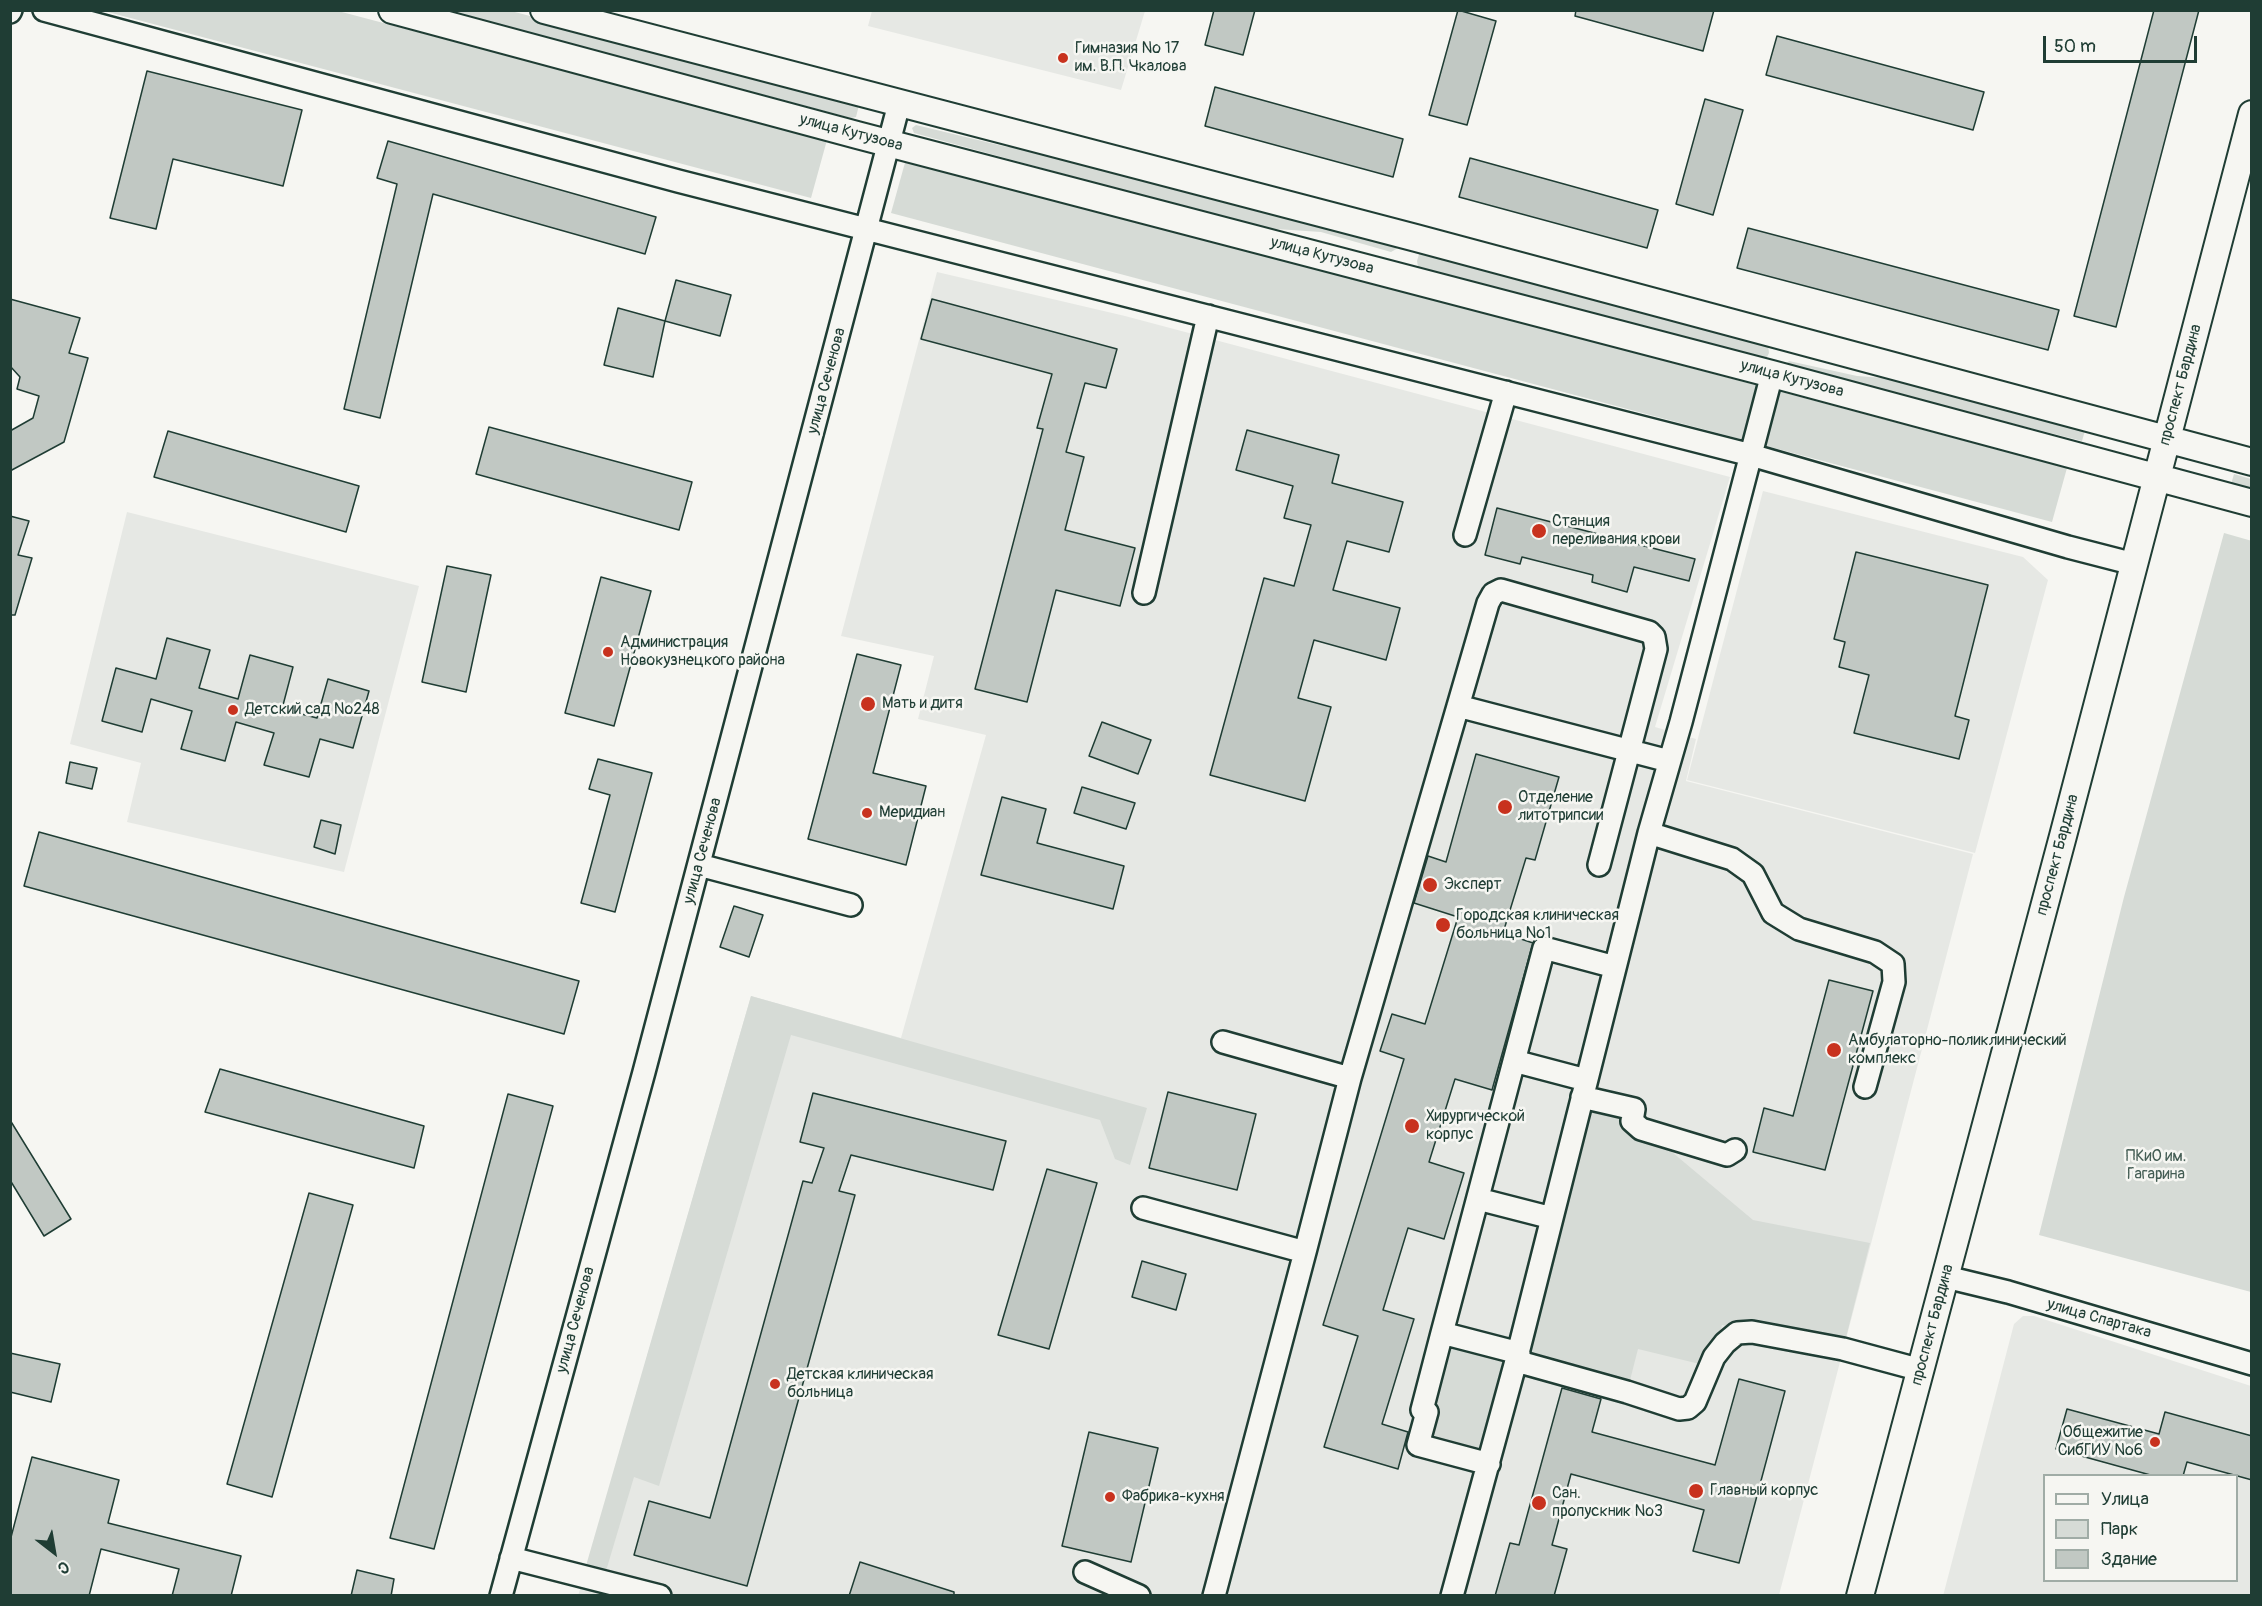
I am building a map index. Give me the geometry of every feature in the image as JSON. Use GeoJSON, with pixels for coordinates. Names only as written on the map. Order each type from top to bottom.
{"type":"FeatureCollection","features":[{"type":"Feature","properties":{"kind":"main road","name":"улица Кутузова"},"geometry":{"type":"LineString","coordinates":[[392,10],[2252,503]]}},
{"type":"Feature","properties":{"kind":"main road"},"geometry":{"type":"LineString","coordinates":[[544,10],[1393,232],[2252,462]]}},
{"type":"Feature","properties":{"kind":"main road","name":"проспект Бардина"},"geometry":{"type":"LineString","coordinates":[[1860,1596],[2252,114]]}},
{"type":"Feature","properties":{"kind":"street"},"geometry":{"type":"LineString","coordinates":[[44,10],[678,181],[1751,454],[2068,547],[2134,564]]}},
{"type":"Feature","properties":{"kind":"street","name":"улица Сеченова"},"geometry":{"type":"LineString","coordinates":[[501,1596],[699,865],[899,104]]}},
{"type":"Feature","properties":{"kind":"street"},"geometry":{"type":"LineString","coordinates":[[1144,593],[1208,316]]}},
{"type":"Feature","properties":{"kind":"street"},"geometry":{"type":"LineString","coordinates":[[1452,1596],[1518,1357],[1649,833],[1772,374]]}},
{"type":"Feature","properties":{"kind":"street"},"geometry":{"type":"LineString","coordinates":[[1465,535],[1506,392]]}},
{"type":"Feature","properties":{"kind":"street"},"geometry":{"type":"LineString","coordinates":[[1214,1596],[1350,1078],[1488,603],[1493,594],[1501,590],[1649,632],[1654,637],[1656,650],[1599,865]]}},
{"type":"Feature","properties":{"kind":"street"},"geometry":{"type":"LineString","coordinates":[[1458,706],[1669,761]]}},
{"type":"Feature","properties":{"kind":"street"},"geometry":{"type":"LineString","coordinates":[[1649,833],[1732,859],[1753,874],[1773,913],[1799,929],[1875,952],[1893,964],[1894,982],[1865,1087]]}},
{"type":"Feature","properties":{"kind":"street"},"geometry":{"type":"LineString","coordinates":[[699,865],[851,905]]}},
{"type":"Feature","properties":{"kind":"street"},"geometry":{"type":"LineString","coordinates":[[1489,1464],[1418,1445],[1427,1412],[1422,1410],[1544,948],[1615,967]]}},
{"type":"Feature","properties":{"kind":"street"},"geometry":{"type":"LineString","coordinates":[[1222,1042],[1350,1078]]}},
{"type":"Feature","properties":{"kind":"street"},"geometry":{"type":"LineString","coordinates":[[1514,1061],[1634,1109],[1632,1121],[1641,1129],[1727,1155],[1732,1154],[1735,1150]]}},
{"type":"Feature","properties":{"kind":"street"},"geometry":{"type":"LineString","coordinates":[[1478,1199],[1552,1218]]}},
{"type":"Feature","properties":{"kind":"street"},"geometry":{"type":"LineString","coordinates":[[1143,1208],[1305,1252]]}},
{"type":"Feature","properties":{"kind":"street","name":"улица Спартака"},"geometry":{"type":"LineString","coordinates":[[1946,1277],[2008,1292],[2252,1364]]}},
{"type":"Feature","properties":{"kind":"street"},"geometry":{"type":"LineString","coordinates":[[1442,1333],[1679,1409],[1688,1408],[1695,1402],[1714,1357],[1737,1333],[1752,1332],[1843,1349],[1921,1370]]}},
{"type":"Feature","properties":{"kind":"street"},"geometry":{"type":"LineString","coordinates":[[511,1558],[660,1596]]}},
{"type":"Feature","properties":{"kind":"street"},"geometry":{"type":"LineString","coordinates":[[1085,1572],[1140,1596]]}},
{"type":"Feature","properties":{"kind":"shaded area","name":"Гимназия № 17 им. В.П. Чкалова"},"geometry":{"type":"Polygon","coordinates":[[[872,10],[1145,11],[1121,90],[868,26],[872,10]]]}},
{"type":"Feature","properties":{"kind":"shaded area","name":"Городская клиническая больница №1"},"geometry":{"type":"Polygon","coordinates":[[[937,272],[1125,316],[1730,477],[1655,727],[1696,739],[1686,781],[1973,854],[1779,1595],[578,1596],[751,996],[901,1038],[986,735],[918,719],[934,656],[841,636],[937,272]]]}},
{"type":"Feature","properties":{"kind":"shaded area"},"geometry":{"type":"Polygon","coordinates":[[[1763,491],[2023,557],[2048,580],[1975,853],[1687,780],[1763,491]]]}},
{"type":"Feature","properties":{"kind":"shaded area","name":"Детский сад №248"},"geometry":{"type":"Polygon","coordinates":[[[127,512],[419,586],[344,872],[127,822],[141,763],[70,744],[127,512]]]}},
{"type":"Feature","properties":{"kind":"shaded area"},"geometry":{"type":"Polygon","coordinates":[[[2023,1316],[2034,1316],[2251,1386],[2251,1595],[1943,1596],[2014,1324],[2023,1316]]]}},
{"type":"Feature","properties":{"kind":"green space"},"geometry":{"type":"Polygon","coordinates":[[[104,11],[338,11],[827,140],[811,198],[104,11]]]}},
{"type":"Feature","properties":{"kind":"green space"},"geometry":{"type":"Polygon","coordinates":[[[447,11],[511,11],[855,101],[859,105],[856,117],[851,118],[447,11]]]}},
{"type":"Feature","properties":{"kind":"green space"},"geometry":{"type":"Polygon","coordinates":[[[916,125],[1007,147],[1030,147],[1399,244],[1398,248],[1391,252],[1321,232],[1261,228],[914,133],[912,128],[916,125]]]}},
{"type":"Feature","properties":{"kind":"green space"},"geometry":{"type":"Polygon","coordinates":[[[906,159],[2067,468],[2052,522],[891,213],[906,159]]]}},
{"type":"Feature","properties":{"kind":"green space"},"geometry":{"type":"Polygon","coordinates":[[[1420,251],[1768,344],[1769,353],[1766,359],[1761,360],[1421,269],[1417,261],[1420,251]]]}},
{"type":"Feature","properties":{"kind":"green space"},"geometry":{"type":"Polygon","coordinates":[[[1789,361],[1857,376],[1898,379],[2086,427],[2082,441],[1788,367],[1789,361]]]}},
{"type":"Feature","properties":{"kind":"green space"},"geometry":{"type":"Polygon","coordinates":[[[2234,474],[2251,479],[2251,494],[2230,488],[2234,474]]]}},
{"type":"Feature","properties":{"kind":"green space","name":"ПКиО им. Гагарина"},"geometry":{"type":"Polygon","coordinates":[[[2224,533],[2252,541],[2251,1292],[2039,1235],[2124,897],[2224,533]]]}},
{"type":"Feature","properties":{"kind":"green space"},"geometry":{"type":"Polygon","coordinates":[[[751,996],[1147,1108],[1130,1165],[1115,1159],[1100,1120],[791,1035],[659,1486],[634,1477],[603,1581],[583,1576],[751,996]]]}},
{"type":"Feature","properties":{"kind":"green space"},"geometry":{"type":"Polygon","coordinates":[[[1586,1080],[1753,1220],[1870,1243],[1843,1349],[1722,1325],[1712,1367],[1638,1349],[1627,1392],[1516,1361],[1489,1464],[1418,1445],[1442,1333],[1518,1352],[1586,1080]]]}},
{"type":"Feature","properties":{"kind":"building"},"geometry":{"type":"Polygon","coordinates":[[[1214,10],[1255,10],[1243,55],[1205,45],[1214,10]]]}},
{"type":"Feature","properties":{"kind":"building"},"geometry":{"type":"Polygon","coordinates":[[[1458,10],[1496,21],[1467,125],[1429,115],[1458,10]]]}},
{"type":"Feature","properties":{"kind":"building"},"geometry":{"type":"Polygon","coordinates":[[[1576,10],[1714,10],[1703,51],[1575,16],[1576,10]]]}},
{"type":"Feature","properties":{"kind":"building"},"geometry":{"type":"Polygon","coordinates":[[[2154,10],[2199,10],[2116,327],[2074,316],[2154,10]]]}},
{"type":"Feature","properties":{"kind":"building"},"geometry":{"type":"Polygon","coordinates":[[[1777,36],[1984,92],[1973,130],[1766,75],[1777,36]]]}},
{"type":"Feature","properties":{"kind":"building"},"geometry":{"type":"Polygon","coordinates":[[[147,71],[302,110],[283,186],[173,159],[156,229],[110,218],[147,71]]]}},
{"type":"Feature","properties":{"kind":"building"},"geometry":{"type":"Polygon","coordinates":[[[1215,87],[1403,139],[1393,177],[1205,126],[1215,87]]]}},
{"type":"Feature","properties":{"kind":"building"},"geometry":{"type":"Polygon","coordinates":[[[1705,99],[1743,110],[1713,215],[1676,204],[1705,99]]]}},
{"type":"Feature","properties":{"kind":"building"},"geometry":{"type":"Polygon","coordinates":[[[388,141],[656,217],[645,254],[433,194],[380,418],[344,409],[397,184],[377,178],[388,141]]]}},
{"type":"Feature","properties":{"kind":"building"},"geometry":{"type":"Polygon","coordinates":[[[1470,158],[1658,210],[1647,248],[1459,197],[1470,158]]]}},
{"type":"Feature","properties":{"kind":"building"},"geometry":{"type":"Polygon","coordinates":[[[1748,228],[2059,310],[2048,350],[1737,268],[1748,228]]]}},
{"type":"Feature","properties":{"kind":"building"},"geometry":{"type":"Polygon","coordinates":[[[676,280],[731,295],[720,336],[665,321],[676,280]]]}},
{"type":"Feature","properties":{"kind":"building"},"geometry":{"type":"Polygon","coordinates":[[[10,299],[80,318],[69,353],[88,358],[64,442],[10,471],[10,431],[33,418],[39,396],[17,389],[20,377],[10,366],[10,299]]]}},
{"type":"Feature","properties":{"kind":"building"},"geometry":{"type":"Polygon","coordinates":[[[932,299],[1117,349],[1106,388],[1085,383],[1066,452],[1084,457],[1065,530],[1135,548],[1120,606],[1056,590],[1027,702],[975,689],[1043,429],[1037,428],[1052,374],[921,339],[932,299]]]}},
{"type":"Feature","properties":{"kind":"building"},"geometry":{"type":"Polygon","coordinates":[[[618,308],[665,321],[653,377],[604,365],[618,308]]]}},
{"type":"Feature","properties":{"kind":"building"},"geometry":{"type":"Polygon","coordinates":[[[489,427],[692,482],[679,530],[476,474],[489,427]]]}},
{"type":"Feature","properties":{"kind":"building"},"geometry":{"type":"Polygon","coordinates":[[[1247,430],[1339,455],[1332,483],[1403,502],[1389,552],[1347,541],[1333,590],[1400,608],[1386,660],[1314,640],[1298,698],[1331,707],[1305,801],[1210,775],[1264,578],[1294,586],[1311,525],[1284,518],[1293,486],[1236,470],[1247,430]]]}},
{"type":"Feature","properties":{"kind":"building"},"geometry":{"type":"Polygon","coordinates":[[[168,431],[359,486],[346,532],[154,477],[168,431]]]}},
{"type":"Feature","properties":{"kind":"building","name":"Станция переливания крови"},"geometry":{"type":"Polygon","coordinates":[[[1497,508],[1695,559],[1689,581],[1634,567],[1627,592],[1592,582],[1593,575],[1522,557],[1520,564],[1485,555],[1497,508]]]}},
{"type":"Feature","properties":{"kind":"building"},"geometry":{"type":"Polygon","coordinates":[[[10,516],[29,521],[18,555],[32,558],[15,615],[10,615],[10,516]]]}},
{"type":"Feature","properties":{"kind":"building"},"geometry":{"type":"Polygon","coordinates":[[[1856,552],[1988,585],[1955,716],[1969,720],[1959,759],[1854,733],[1869,675],[1839,667],[1845,642],[1834,639],[1856,552]]]}},
{"type":"Feature","properties":{"kind":"building"},"geometry":{"type":"Polygon","coordinates":[[[447,566],[491,575],[466,692],[422,682],[447,566]]]}},
{"type":"Feature","properties":{"kind":"building","name":"Администрация Новокузнецкого района"},"geometry":{"type":"Polygon","coordinates":[[[601,577],[651,591],[614,726],[565,713],[601,577]]]}},
{"type":"Feature","properties":{"kind":"building","name":"Детский сад №248"},"geometry":{"type":"Polygon","coordinates":[[[167,638],[210,650],[199,688],[238,699],[250,655],[293,667],[282,709],[317,718],[328,679],[369,691],[353,748],[320,739],[309,777],[264,765],[274,733],[236,722],[225,761],[181,749],[192,711],[151,699],[142,732],[102,721],[116,668],[156,679],[167,638]]]}},
{"type":"Feature","properties":{"kind":"building","name":"Меридиан"},"geometry":{"type":"Polygon","coordinates":[[[857,654],[901,665],[873,773],[926,786],[906,865],[808,839],[857,654]]]}},
{"type":"Feature","properties":{"kind":"building"},"geometry":{"type":"Polygon","coordinates":[[[1102,722],[1151,740],[1138,774],[1089,756],[1102,722]]]}},
{"type":"Feature","properties":{"kind":"building","name":"Хирургической корпус"},"geometry":{"type":"Polygon","coordinates":[[[1476,754],[1559,777],[1535,860],[1526,858],[1503,933],[1533,943],[1492,1090],[1455,1079],[1429,1162],[1464,1173],[1444,1239],[1408,1228],[1383,1310],[1414,1319],[1382,1424],[1408,1432],[1398,1469],[1324,1447],[1358,1336],[1323,1325],[1404,1059],[1380,1051],[1392,1014],[1425,1024],[1458,917],[1414,903],[1428,856],[1446,862],[1476,754]]]}},
{"type":"Feature","properties":{"kind":"building"},"geometry":{"type":"Polygon","coordinates":[[[598,759],[652,773],[615,912],[581,903],[610,795],[589,789],[598,759]]]}},
{"type":"Feature","properties":{"kind":"building"},"geometry":{"type":"Polygon","coordinates":[[[70,762],[97,768],[92,789],[66,783],[70,762]]]}},
{"type":"Feature","properties":{"kind":"building"},"geometry":{"type":"Polygon","coordinates":[[[1082,787],[1135,803],[1126,829],[1074,813],[1082,787]]]}},
{"type":"Feature","properties":{"kind":"building"},"geometry":{"type":"Polygon","coordinates":[[[1002,797],[1046,809],[1037,843],[1124,866],[1113,909],[981,875],[1002,797]]]}},
{"type":"Feature","properties":{"kind":"building"},"geometry":{"type":"Polygon","coordinates":[[[321,820],[341,825],[335,854],[314,847],[321,820]]]}},
{"type":"Feature","properties":{"kind":"building"},"geometry":{"type":"Polygon","coordinates":[[[39,832],[579,981],[564,1034],[24,886],[39,832]]]}},
{"type":"Feature","properties":{"kind":"building"},"geometry":{"type":"Polygon","coordinates":[[[734,906],[763,915],[749,957],[720,947],[734,906]]]}},
{"type":"Feature","properties":{"kind":"building","name":"Амбулаторно-поликлинический комплекс"},"geometry":{"type":"Polygon","coordinates":[[[1829,980],[1873,991],[1825,1170],[1753,1152],[1764,1108],[1793,1116],[1829,980]]]}},
{"type":"Feature","properties":{"kind":"building"},"geometry":{"type":"Polygon","coordinates":[[[220,1069],[424,1126],[414,1168],[205,1112],[220,1069]]]}},
{"type":"Feature","properties":{"kind":"building"},"geometry":{"type":"Polygon","coordinates":[[[1168,1092],[1256,1114],[1237,1190],[1149,1168],[1168,1092]]]}},
{"type":"Feature","properties":{"kind":"building","name":"Детская клиническая больница"},"geometry":{"type":"Polygon","coordinates":[[[813,1093],[1006,1141],[993,1190],[851,1155],[839,1191],[855,1195],[747,1586],[634,1555],[649,1501],[710,1518],[803,1181],[812,1183],[824,1148],[800,1142],[813,1093]]]}},
{"type":"Feature","properties":{"kind":"building"},"geometry":{"type":"Polygon","coordinates":[[[508,1094],[553,1106],[434,1549],[390,1538],[508,1094]]]}},
{"type":"Feature","properties":{"kind":"building"},"geometry":{"type":"Polygon","coordinates":[[[10,1120],[71,1219],[44,1236],[10,1180],[10,1120]]]}},
{"type":"Feature","properties":{"kind":"building"},"geometry":{"type":"Polygon","coordinates":[[[1047,1169],[1097,1183],[1049,1349],[998,1335],[1047,1169]]]}},
{"type":"Feature","properties":{"kind":"building"},"geometry":{"type":"Polygon","coordinates":[[[309,1193],[353,1205],[272,1497],[227,1484],[309,1193]]]}},
{"type":"Feature","properties":{"kind":"building"},"geometry":{"type":"Polygon","coordinates":[[[1142,1261],[1186,1274],[1176,1310],[1132,1297],[1142,1261]]]}},
{"type":"Feature","properties":{"kind":"building"},"geometry":{"type":"Polygon","coordinates":[[[10,1353],[60,1364],[51,1402],[10,1392],[10,1353]]]}},
{"type":"Feature","properties":{"kind":"building","name":"Главный корпус"},"geometry":{"type":"Polygon","coordinates":[[[1739,1379],[1785,1391],[1739,1563],[1693,1551],[1704,1510],[1571,1474],[1552,1545],[1567,1549],[1554,1596],[1495,1596],[1510,1543],[1519,1545],[1562,1388],[1601,1399],[1592,1432],[1715,1465],[1739,1379]]]}},
{"type":"Feature","properties":{"kind":"building","name":"Общежитие СибГИУ №6"},"geometry":{"type":"Polygon","coordinates":[[[2067,1409],[2159,1434],[2165,1412],[2252,1436],[2252,1480],[2238,1476],[2238,1474],[2187,1462],[2184,1474],[2147,1474],[2056,1449],[2067,1409]]]}},
{"type":"Feature","properties":{"kind":"building","name":"Фабрика-кухня"},"geometry":{"type":"Polygon","coordinates":[[[1089,1432],[1158,1448],[1131,1562],[1062,1546],[1089,1432]]]}},
{"type":"Feature","properties":{"kind":"building"},"geometry":{"type":"Polygon","coordinates":[[[32,1457],[119,1480],[108,1523],[241,1556],[231,1596],[172,1596],[179,1569],[101,1549],[89,1596],[10,1596],[10,1541],[32,1457]]]}},
{"type":"Feature","properties":{"kind":"building"},"geometry":{"type":"Polygon","coordinates":[[[860,1562],[954,1592],[954,1596],[849,1596],[860,1562]]]}},
{"type":"Feature","properties":{"kind":"building"},"geometry":{"type":"Polygon","coordinates":[[[357,1570],[394,1579],[391,1596],[351,1596],[357,1570]]]}},
{"type":"Feature","properties":{"kind":"place","name":"Гимназия № 17 им. В.П. Чкалова"},"geometry":{"type":"Point","coordinates":[1063,58]}},
{"type":"Feature","properties":{"kind":"place","name":"Станция переливания крови"},"geometry":{"type":"Point","coordinates":[1539,531]}},
{"type":"Feature","properties":{"kind":"place","name":"Администрация Новокузнецкого района"},"geometry":{"type":"Point","coordinates":[608,652]}},
{"type":"Feature","properties":{"kind":"place","name":"Мать и дитя"},"geometry":{"type":"Point","coordinates":[868,704]}},
{"type":"Feature","properties":{"kind":"place","name":"Детский сад №248"},"geometry":{"type":"Point","coordinates":[233,710]}},
{"type":"Feature","properties":{"kind":"place","name":"Отделение литотрипсии"},"geometry":{"type":"Point","coordinates":[1505,807]}},
{"type":"Feature","properties":{"kind":"place","name":"Меридиан"},"geometry":{"type":"Point","coordinates":[867,813]}},
{"type":"Feature","properties":{"kind":"place","name":"Эксперт"},"geometry":{"type":"Point","coordinates":[1430,885]}},
{"type":"Feature","properties":{"kind":"place","name":"Городская клиническая больница №1"},"geometry":{"type":"Point","coordinates":[1443,925]}},
{"type":"Feature","properties":{"kind":"place","name":"Амбулаторно-поликлинический комплекс"},"geometry":{"type":"Point","coordinates":[1834,1050]}},
{"type":"Feature","properties":{"kind":"place","name":"Хирургической корпус"},"geometry":{"type":"Point","coordinates":[1412,1126]}},
{"type":"Feature","properties":{"kind":"place","name":"Детская клиническая больница"},"geometry":{"type":"Point","coordinates":[775,1384]}},
{"type":"Feature","properties":{"kind":"place","name":"Общежитие СибГИУ №6"},"geometry":{"type":"Point","coordinates":[2155,1442]}},
{"type":"Feature","properties":{"kind":"place","name":"Главный корпус"},"geometry":{"type":"Point","coordinates":[1696,1491]}},
{"type":"Feature","properties":{"kind":"place","name":"Фабрика-кухня"},"geometry":{"type":"Point","coordinates":[1110,1497]}},
{"type":"Feature","properties":{"kind":"place","name":"Сан. пропускник №3"},"geometry":{"type":"Point","coordinates":[1539,1503]}}]}
